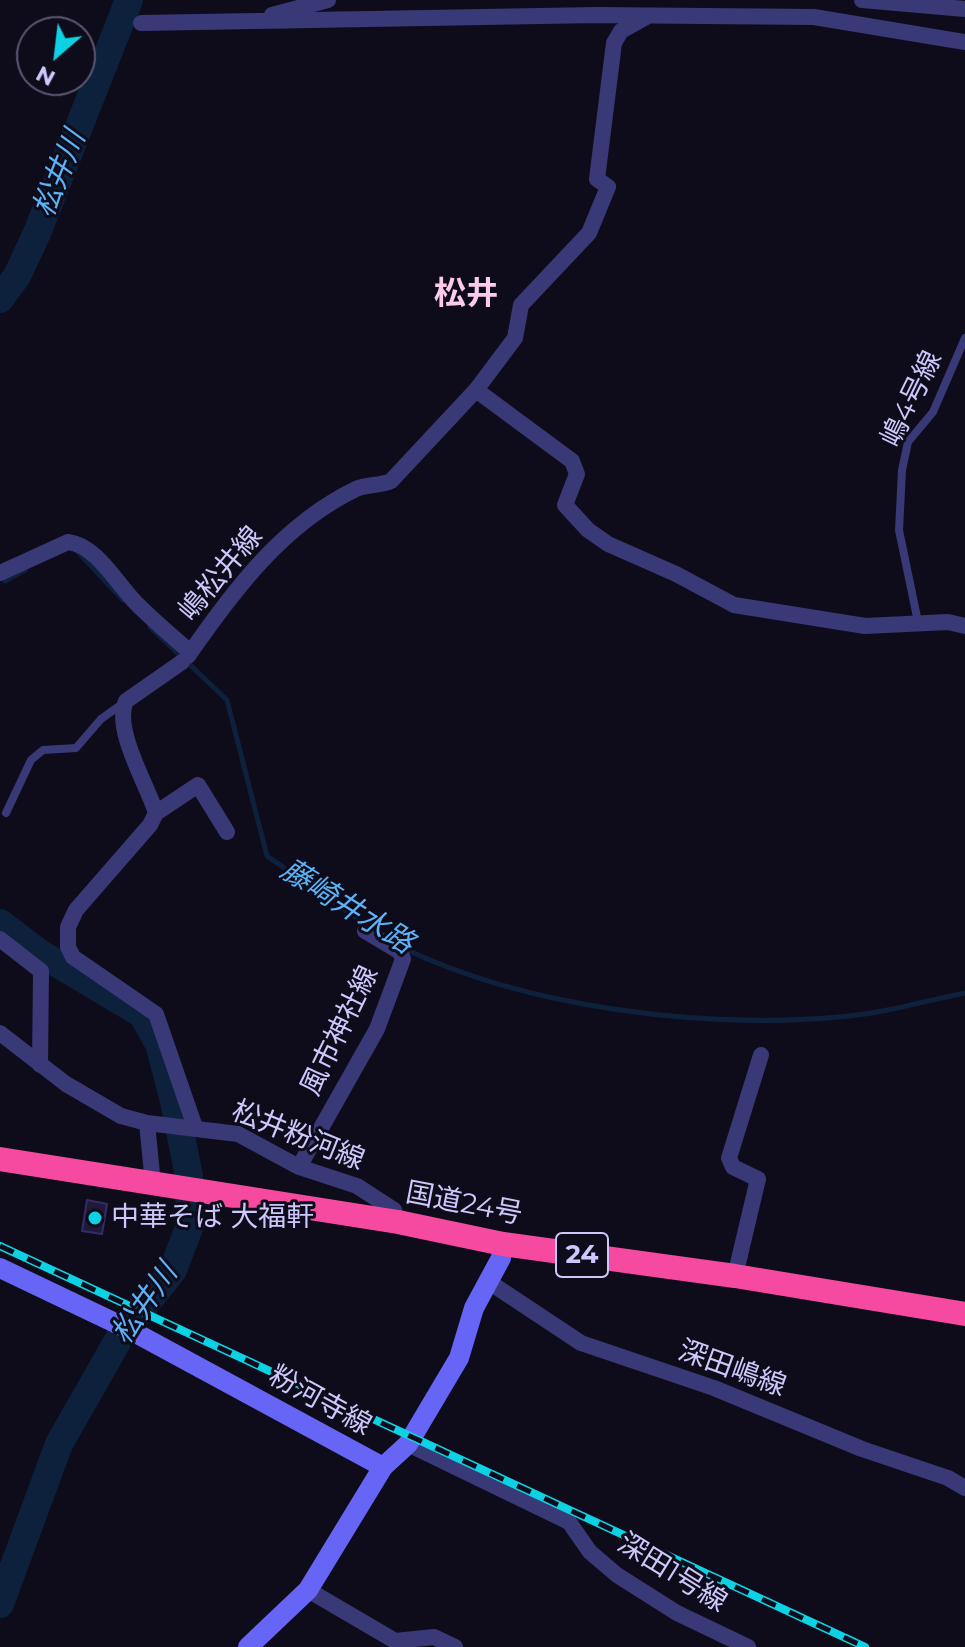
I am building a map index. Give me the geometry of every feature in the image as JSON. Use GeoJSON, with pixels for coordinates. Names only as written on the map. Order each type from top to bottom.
{"type":"FeatureCollection","features":[{"type":"Feature","properties":{"kind":"highway","name":"国道24号"},"geometry":{"type":"LineString","coordinates":[[0,1159],[398,1222],[503,1244],[735,1276],[965,1314]]}},
{"type":"Feature","properties":{"kind":"main road","name":"粉河寺線"},"geometry":{"type":"LineString","coordinates":[[0,1268],[125,1327],[383,1467],[408,1444],[459,1358],[474,1308],[501,1258],[503,1244]]}},
{"type":"Feature","properties":{"kind":"main road"},"geometry":{"type":"LineString","coordinates":[[248,1647],[308,1590],[383,1467]]}},
{"type":"Feature","properties":{"kind":"street"},"geometry":{"type":"LineString","coordinates":[[245,22],[328,0]]}},
{"type":"Feature","properties":{"kind":"street"},"geometry":{"type":"LineString","coordinates":[[862,0],[965,9]]}},
{"type":"Feature","properties":{"kind":"street"},"geometry":{"type":"LineString","coordinates":[[141,23],[649,15],[814,17],[965,42]]}},
{"type":"Feature","properties":{"kind":"street","name":"嶋松井線"},"geometry":{"type":"LineString","coordinates":[[126,701],[187,657],[259,561],[332,503],[360,487],[378,487],[391,481],[476,390],[515,338],[521,305],[572,255],[589,233],[604,203],[608,187],[597,179],[614,43],[621,31],[649,15]]}},
{"type":"Feature","properties":{"kind":"street"},"geometry":{"type":"LineString","coordinates":[[476,390],[572,461],[577,474],[565,500],[567,510],[608,544],[676,574],[734,605],[865,626],[918,622],[965,626]]}},
{"type":"Feature","properties":{"kind":"street"},"geometry":{"type":"LineString","coordinates":[[0,573],[68,542],[75,543],[92,554],[187,657]]}},
{"type":"Feature","properties":{"kind":"street"},"geometry":{"type":"LineString","coordinates":[[126,701],[122,719],[126,737],[156,813]]}},
{"type":"Feature","properties":{"kind":"street"},"geometry":{"type":"LineString","coordinates":[[191,1127],[156,1014],[73,957],[66,936],[76,910],[150,825],[156,813],[198,785],[227,832]]}},
{"type":"Feature","properties":{"kind":"street","name":"風市神社線"},"geometry":{"type":"LineString","coordinates":[[299,1167],[377,1029],[403,959],[400,952],[365,931]]}},
{"type":"Feature","properties":{"kind":"street"},"geometry":{"type":"LineString","coordinates":[[0,939],[41,971],[40,1065]]}},
{"type":"Feature","properties":{"kind":"street","name":"松井粉河線"},"geometry":{"type":"LineString","coordinates":[[0,1033],[98,1105],[150,1123],[238,1134],[299,1167],[357,1186],[394,1210],[398,1222]]}},
{"type":"Feature","properties":{"kind":"street"},"geometry":{"type":"LineString","coordinates":[[735,1276],[758,1179],[733,1167],[729,1158],[761,1055]]}},
{"type":"Feature","properties":{"kind":"street"},"geometry":{"type":"LineString","coordinates":[[150,1123],[158,1185]]}},
{"type":"Feature","properties":{"kind":"street","name":"深田嶋線"},"geometry":{"type":"LineString","coordinates":[[489,1282],[581,1343],[727,1393],[862,1449],[948,1478],[965,1488]]}},
{"type":"Feature","properties":{"kind":"street","name":"深田1号線"},"geometry":{"type":"LineString","coordinates":[[408,1444],[569,1522],[590,1552],[617,1575],[677,1613],[748,1647]]}},
{"type":"Feature","properties":{"kind":"street"},"geometry":{"type":"LineString","coordinates":[[308,1590],[395,1641],[434,1637],[455,1647]]}},
{"type":"Feature","properties":{"kind":"lane","name":"嶋4号線"},"geometry":{"type":"LineString","coordinates":[[918,622],[899,530],[902,470],[908,442],[933,412],[965,338]]}},
{"type":"Feature","properties":{"kind":"lane"},"geometry":{"type":"LineString","coordinates":[[6,813],[17,783],[31,760],[43,750],[76,748],[101,719],[126,701]]}},
{"type":"Feature","properties":{"kind":"building"},"geometry":{"type":"Polygon","coordinates":[[[87,1200],[107,1204],[102,1234],[82,1231],[87,1200]]]}},
{"type":"Feature","properties":{"kind":"waterway","name":"松井川"},"geometry":{"type":"LineString","coordinates":[[0,299],[17,276],[37,233],[129,0]]}},
{"type":"Feature","properties":{"kind":"waterway","name":"藤崎井水路"},"geometry":{"type":"LineString","coordinates":[[78,552],[123,600]]}},
{"type":"Feature","properties":{"kind":"waterway","name":"藤崎井水路"},"geometry":{"type":"LineString","coordinates":[[5,581],[25,570]]}},
{"type":"Feature","properties":{"kind":"waterway","name":"藤崎井水路"},"geometry":{"type":"LineString","coordinates":[[150,627],[227,700],[267,856],[368,926]]}},
{"type":"Feature","properties":{"kind":"waterway","name":"松井川"},"geometry":{"type":"LineString","coordinates":[[0,923],[38,952],[142,1014],[159,1044],[174,1101],[189,1176],[190,1225],[173,1270],[121,1335],[59,1444],[0,1604]]}},
{"type":"Feature","properties":{"kind":"waterway","name":"藤崎井水路"},"geometry":{"type":"LineString","coordinates":[[403,948],[452,969],[505,986],[616,1010],[674,1016],[731,1020],[839,1017],[965,993]]}},
{"type":"Feature","properties":{"kind":"railway"},"geometry":{"type":"LineString","coordinates":[[0,1246],[865,1647]]}},
{"type":"Feature","properties":{"kind":"place","name":"中華そば 大福軒"},"geometry":{"type":"Point","coordinates":[95,1218]}},
{"type":"Feature","properties":{"kind":"district","name":"松井"},"geometry":{"type":"Point","coordinates":[466,295]}}]}
